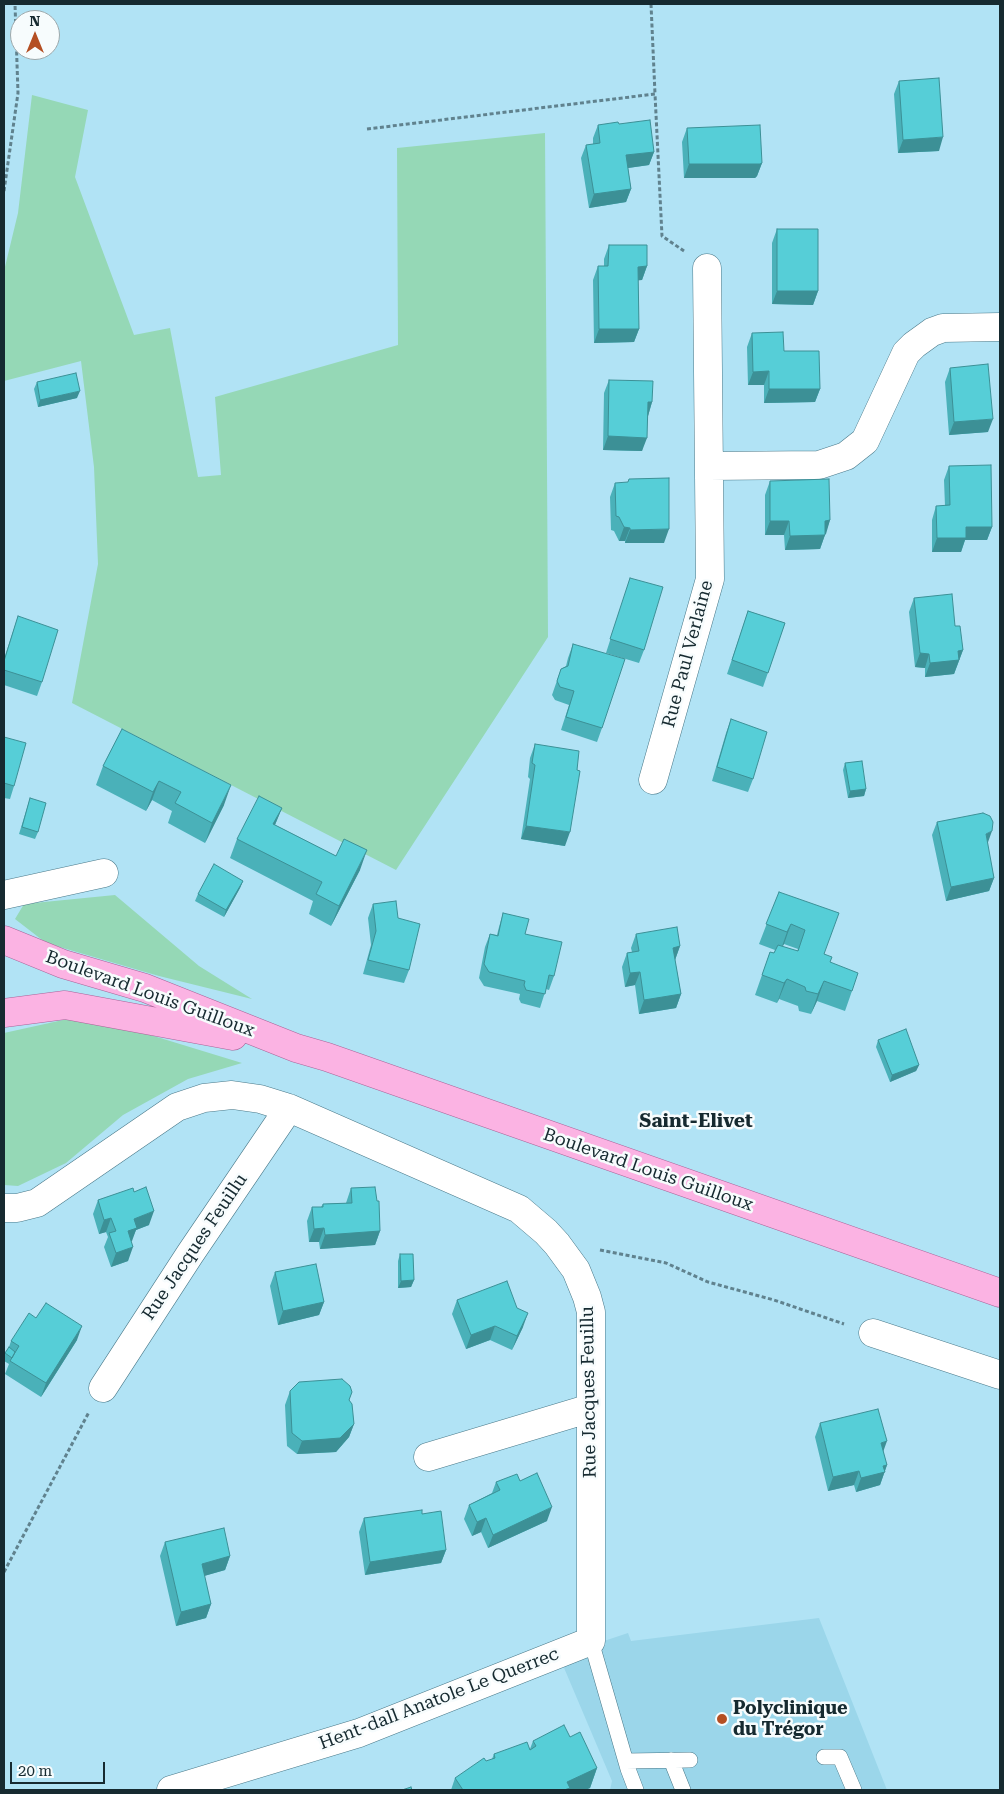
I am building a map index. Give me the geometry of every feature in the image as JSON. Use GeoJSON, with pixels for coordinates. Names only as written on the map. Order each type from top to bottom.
{"type":"FeatureCollection","features":[{"type":"Feature","properties":{"kind":"main road","name":"Boulevard Louis Guilloux"},"geometry":{"type":"LineString","coordinates":[[4,940],[63,964],[145,988],[296,1048],[327,1057],[1000,1293]]}},
{"type":"Feature","properties":{"kind":"main road","name":"Boulevard Louis Guilloux"},"geometry":{"type":"LineString","coordinates":[[4,1013],[65,1005],[296,1048]]}},
{"type":"Feature","properties":{"kind":"street","name":"Rue Paul Verlaine"},"geometry":{"type":"LineString","coordinates":[[653,780],[710,579],[707,268]]}},
{"type":"Feature","properties":{"kind":"street"},"geometry":{"type":"LineString","coordinates":[[709,466],[819,465],[846,456],[865,441],[906,353],[914,344],[932,332],[943,328],[1000,327]]}},
{"type":"Feature","properties":{"kind":"street"},"geometry":{"type":"LineString","coordinates":[[4,895],[104,873]]}},
{"type":"Feature","properties":{"kind":"street","name":"Rue Jacques Feuillu"},"geometry":{"type":"LineString","coordinates":[[4,1208],[16,1208],[37,1203],[177,1108],[204,1098],[232,1095],[260,1099],[289,1108],[520,1210],[557,1244],[579,1277],[591,1312],[591,1641]]}},
{"type":"Feature","properties":{"kind":"street","name":"Rue Jacques Feuillu"},"geometry":{"type":"LineString","coordinates":[[103,1388],[190,1254],[289,1108]]}},
{"type":"Feature","properties":{"kind":"street"},"geometry":{"type":"LineString","coordinates":[[874,1333],[1000,1375]]}},
{"type":"Feature","properties":{"kind":"street"},"geometry":{"type":"LineString","coordinates":[[428,1457],[591,1408]]}},
{"type":"Feature","properties":{"kind":"street","name":"Hent-dall Anatole Le Querrec"},"geometry":{"type":"LineString","coordinates":[[171,1790],[359,1733],[591,1641]]}},
{"type":"Feature","properties":{"kind":"lane"},"geometry":{"type":"LineString","coordinates":[[591,1641],[636,1790]]}},
{"type":"Feature","properties":{"kind":"lane"},"geometry":{"type":"LineString","coordinates":[[824,1757],[840,1757],[854,1790]]}},
{"type":"Feature","properties":{"kind":"lane"},"geometry":{"type":"LineString","coordinates":[[671,1760],[683,1790]]}},
{"type":"Feature","properties":{"kind":"lane"},"geometry":{"type":"LineString","coordinates":[[626,1761],[690,1760]]}},
{"type":"Feature","properties":{"kind":"path"},"geometry":{"type":"LineString","coordinates":[[4,191],[18,93],[15,4]]}},
{"type":"Feature","properties":{"kind":"path"},"geometry":{"type":"LineString","coordinates":[[651,4],[662,236],[707,268]]}},
{"type":"Feature","properties":{"kind":"path"},"geometry":{"type":"LineString","coordinates":[[367,129],[655,94]]}},
{"type":"Feature","properties":{"kind":"path"},"geometry":{"type":"LineString","coordinates":[[557,1244],[621,1253],[666,1263],[708,1282],[774,1300],[874,1333]]}},
{"type":"Feature","properties":{"kind":"path"},"geometry":{"type":"LineString","coordinates":[[4,1572],[103,1388]]}},
{"type":"Feature","properties":{"kind":"shaded area","name":"Polyclinique du Trégor"},"geometry":{"type":"Polygon","coordinates":[[[819,1618],[887,1790],[610,1790],[612,1781],[559,1656],[628,1633],[631,1641],[819,1618]]]}},
{"type":"Feature","properties":{"kind":"green space"},"geometry":{"type":"Polygon","coordinates":[[[32,95],[88,110],[75,177],[134,335],[170,328],[198,477],[221,475],[215,397],[398,345],[397,148],[545,133],[548,637],[396,870],[72,703],[98,564],[94,467],[81,361],[4,381],[4,271],[18,213],[32,95]]]}},
{"type":"Feature","properties":{"kind":"green space"},"geometry":{"type":"Polygon","coordinates":[[[115,895],[199,966],[252,999],[159,976],[46,943],[15,919],[24,904],[115,895]]]}},
{"type":"Feature","properties":{"kind":"green space"},"geometry":{"type":"Polygon","coordinates":[[[72,1018],[121,1026],[242,1063],[188,1079],[123,1115],[66,1163],[18,1186],[4,1185],[4,1033],[72,1018]]]}},
{"type":"Feature","properties":{"kind":"building"},"geometry":{"type":"Polygon","coordinates":[[[939,78],[943,137],[903,140],[899,81],[939,78]]]}},
{"type":"Feature","properties":{"kind":"building"},"geometry":{"type":"Polygon","coordinates":[[[650,120],[654,152],[626,155],[631,189],[594,194],[586,145],[600,143],[598,125],[650,120]]]}},
{"type":"Feature","properties":{"kind":"building"},"geometry":{"type":"Polygon","coordinates":[[[760,125],[762,163],[689,164],[687,128],[760,125]]]}},
{"type":"Feature","properties":{"kind":"building"},"geometry":{"type":"Polygon","coordinates":[[[777,229],[818,229],[818,291],[777,291],[777,229]]]}},
{"type":"Feature","properties":{"kind":"building"},"geometry":{"type":"Polygon","coordinates":[[[609,245],[647,245],[647,266],[638,267],[639,329],[599,329],[598,266],[608,266],[609,245]]]}},
{"type":"Feature","properties":{"kind":"building"},"geometry":{"type":"Polygon","coordinates":[[[783,332],[784,351],[819,351],[820,389],[769,389],[769,371],[753,372],[752,333],[783,332]]]}},
{"type":"Feature","properties":{"kind":"building"},"geometry":{"type":"Polygon","coordinates":[[[988,364],[993,419],[954,422],[950,368],[988,364]]]}},
{"type":"Feature","properties":{"kind":"building"},"geometry":{"type":"Polygon","coordinates":[[[76,373],[80,391],[40,400],[37,382],[76,373]]]}},
{"type":"Feature","properties":{"kind":"building"},"geometry":{"type":"Polygon","coordinates":[[[609,380],[653,381],[652,402],[648,402],[647,438],[608,436],[609,380]]]}},
{"type":"Feature","properties":{"kind":"building"},"geometry":{"type":"Polygon","coordinates":[[[991,465],[992,527],[966,527],[966,538],[937,538],[936,506],[950,505],[949,466],[991,465]]]}},
{"type":"Feature","properties":{"kind":"building"},"geometry":{"type":"Polygon","coordinates":[[[669,478],[669,529],[630,530],[630,528],[624,527],[619,517],[616,516],[615,483],[628,482],[629,479],[669,478]]]}},
{"type":"Feature","properties":{"kind":"building"},"geometry":{"type":"Polygon","coordinates":[[[829,479],[830,520],[825,521],[825,535],[790,536],[789,521],[770,521],[770,481],[829,479]]]}},
{"type":"Feature","properties":{"kind":"building"},"geometry":{"type":"Polygon","coordinates":[[[630,578],[663,587],[644,650],[610,639],[630,578]]]}},
{"type":"Feature","properties":{"kind":"building"},"geometry":{"type":"Polygon","coordinates":[[[952,594],[955,626],[960,626],[963,650],[958,651],[959,660],[930,663],[929,654],[920,653],[914,598],[952,594]]]}},
{"type":"Feature","properties":{"kind":"building"},"geometry":{"type":"Polygon","coordinates":[[[748,611],[785,623],[768,673],[732,660],[748,611]]]}},
{"type":"Feature","properties":{"kind":"building"},"geometry":{"type":"Polygon","coordinates":[[[18,616],[58,630],[42,682],[4,670],[4,661],[18,616]]]}},
{"type":"Feature","properties":{"kind":"building"},"geometry":{"type":"Polygon","coordinates":[[[573,644],[625,659],[602,728],[566,717],[574,691],[560,687],[557,681],[561,669],[568,666],[573,644]]]}},
{"type":"Feature","properties":{"kind":"building"},"geometry":{"type":"Polygon","coordinates":[[[731,719],[767,732],[753,779],[717,767],[731,719]]]}},
{"type":"Feature","properties":{"kind":"building"},"geometry":{"type":"Polygon","coordinates":[[[122,729],[231,785],[212,823],[175,803],[181,792],[159,781],[153,792],[103,766],[122,729]]]}},
{"type":"Feature","properties":{"kind":"building"},"geometry":{"type":"Polygon","coordinates":[[[4,737],[26,743],[14,786],[4,783],[4,737]]]}},
{"type":"Feature","properties":{"kind":"building"},"geometry":{"type":"Polygon","coordinates":[[[535,744],[579,751],[577,770],[580,771],[570,832],[526,826],[535,765],[532,763],[535,744]]]}},
{"type":"Feature","properties":{"kind":"building"},"geometry":{"type":"Polygon","coordinates":[[[862,761],[866,789],[850,791],[845,763],[862,761]]]}},
{"type":"Feature","properties":{"kind":"building"},"geometry":{"type":"Polygon","coordinates":[[[259,796],[282,808],[273,824],[336,856],[344,839],[367,850],[339,906],[316,894],[322,882],[237,839],[259,796]]]}},
{"type":"Feature","properties":{"kind":"building"},"geometry":{"type":"Polygon","coordinates":[[[30,798],[46,803],[38,832],[22,827],[30,798]]]}},
{"type":"Feature","properties":{"kind":"building"},"geometry":{"type":"Polygon","coordinates":[[[983,813],[990,816],[993,822],[992,831],[986,834],[994,878],[951,887],[937,822],[983,813]]]}},
{"type":"Feature","properties":{"kind":"building"},"geometry":{"type":"Polygon","coordinates":[[[214,864],[243,881],[226,910],[198,894],[214,864]]]}},
{"type":"Feature","properties":{"kind":"building"},"geometry":{"type":"Polygon","coordinates":[[[779,892],[839,913],[824,954],[832,957],[830,962],[858,973],[852,991],[824,981],[818,994],[806,991],[805,987],[787,979],[784,983],[762,975],[770,952],[774,953],[778,945],[798,951],[805,930],[791,924],[787,932],[766,924],[779,892]]]}},
{"type":"Feature","properties":{"kind":"building"},"geometry":{"type":"Polygon","coordinates":[[[396,901],[398,918],[420,924],[409,970],[368,960],[376,931],[373,904],[396,901]]]}},
{"type":"Feature","properties":{"kind":"building"},"geometry":{"type":"Polygon","coordinates":[[[503,913],[529,919],[525,934],[562,942],[554,976],[549,975],[545,994],[526,990],[525,981],[489,972],[484,964],[490,934],[498,936],[503,913]]]}},
{"type":"Feature","properties":{"kind":"building"},"geometry":{"type":"Polygon","coordinates":[[[677,927],[680,946],[673,948],[681,994],[644,1000],[640,972],[630,973],[627,953],[639,951],[636,934],[677,927]]]}},
{"type":"Feature","properties":{"kind":"building"},"geometry":{"type":"Polygon","coordinates":[[[906,1029],[919,1065],[892,1075],[878,1040],[906,1029]]]}},
{"type":"Feature","properties":{"kind":"building"},"geometry":{"type":"Polygon","coordinates":[[[146,1187],[154,1211],[134,1219],[137,1228],[128,1231],[133,1247],[116,1253],[109,1233],[116,1231],[111,1218],[104,1220],[98,1200],[133,1188],[134,1192],[146,1187]]]}},
{"type":"Feature","properties":{"kind":"building"},"geometry":{"type":"Polygon","coordinates":[[[375,1187],[377,1201],[379,1201],[380,1231],[325,1235],[324,1228],[314,1229],[312,1207],[323,1207],[323,1204],[352,1203],[351,1188],[375,1187]]]}},
{"type":"Feature","properties":{"kind":"building"},"geometry":{"type":"Polygon","coordinates":[[[400,1254],[413,1254],[414,1280],[401,1281],[400,1254]]]}},
{"type":"Feature","properties":{"kind":"building"},"geometry":{"type":"Polygon","coordinates":[[[316,1264],[324,1302],[283,1311],[275,1272],[316,1264]]]}},
{"type":"Feature","properties":{"kind":"building"},"geometry":{"type":"Polygon","coordinates":[[[507,1281],[517,1308],[528,1313],[517,1336],[495,1326],[471,1335],[457,1300],[507,1281]]]}},
{"type":"Feature","properties":{"kind":"building"},"geometry":{"type":"Polygon","coordinates":[[[46,1303],[82,1326],[46,1383],[10,1361],[19,1346],[11,1341],[29,1313],[36,1318],[46,1303]]]}},
{"type":"Feature","properties":{"kind":"building"},"geometry":{"type":"Polygon","coordinates":[[[9,1347],[15,1352],[12,1358],[5,1353],[9,1347]]]}},
{"type":"Feature","properties":{"kind":"building"},"geometry":{"type":"Polygon","coordinates":[[[342,1379],[350,1386],[352,1392],[349,1400],[352,1404],[354,1424],[340,1438],[302,1441],[292,1433],[290,1391],[299,1382],[342,1379]]]}},
{"type":"Feature","properties":{"kind":"building"},"geometry":{"type":"Polygon","coordinates":[[[878,1409],[887,1441],[881,1443],[887,1465],[883,1466],[885,1472],[861,1478],[859,1471],[833,1477],[820,1423],[878,1409]]]}},
{"type":"Feature","properties":{"kind":"building"},"geometry":{"type":"Polygon","coordinates":[[[537,1473],[552,1507],[493,1535],[486,1518],[477,1522],[469,1505],[500,1490],[496,1482],[517,1474],[520,1481],[537,1473]]]}},
{"type":"Feature","properties":{"kind":"building"},"geometry":{"type":"Polygon","coordinates":[[[422,1510],[422,1514],[441,1511],[446,1550],[370,1562],[364,1518],[422,1510]]]}},
{"type":"Feature","properties":{"kind":"building"},"geometry":{"type":"Polygon","coordinates":[[[224,1528],[230,1556],[202,1564],[211,1604],[181,1612],[165,1542],[224,1528]]]}},
{"type":"Feature","properties":{"kind":"building"},"geometry":{"type":"Polygon","coordinates":[[[564,1725],[570,1737],[580,1732],[597,1768],[567,1782],[570,1788],[564,1790],[463,1790],[455,1778],[484,1758],[486,1761],[495,1758],[494,1754],[527,1742],[530,1750],[536,1746],[533,1741],[564,1725]]]}},
{"type":"Feature","properties":{"kind":"place","name":"Polyclinique du Trégor"},"geometry":{"type":"Point","coordinates":[722,1719]}},
{"type":"Feature","properties":{"kind":"district","name":"Saint-Elivet"},"geometry":{"type":"Point","coordinates":[696,1121]}}]}
